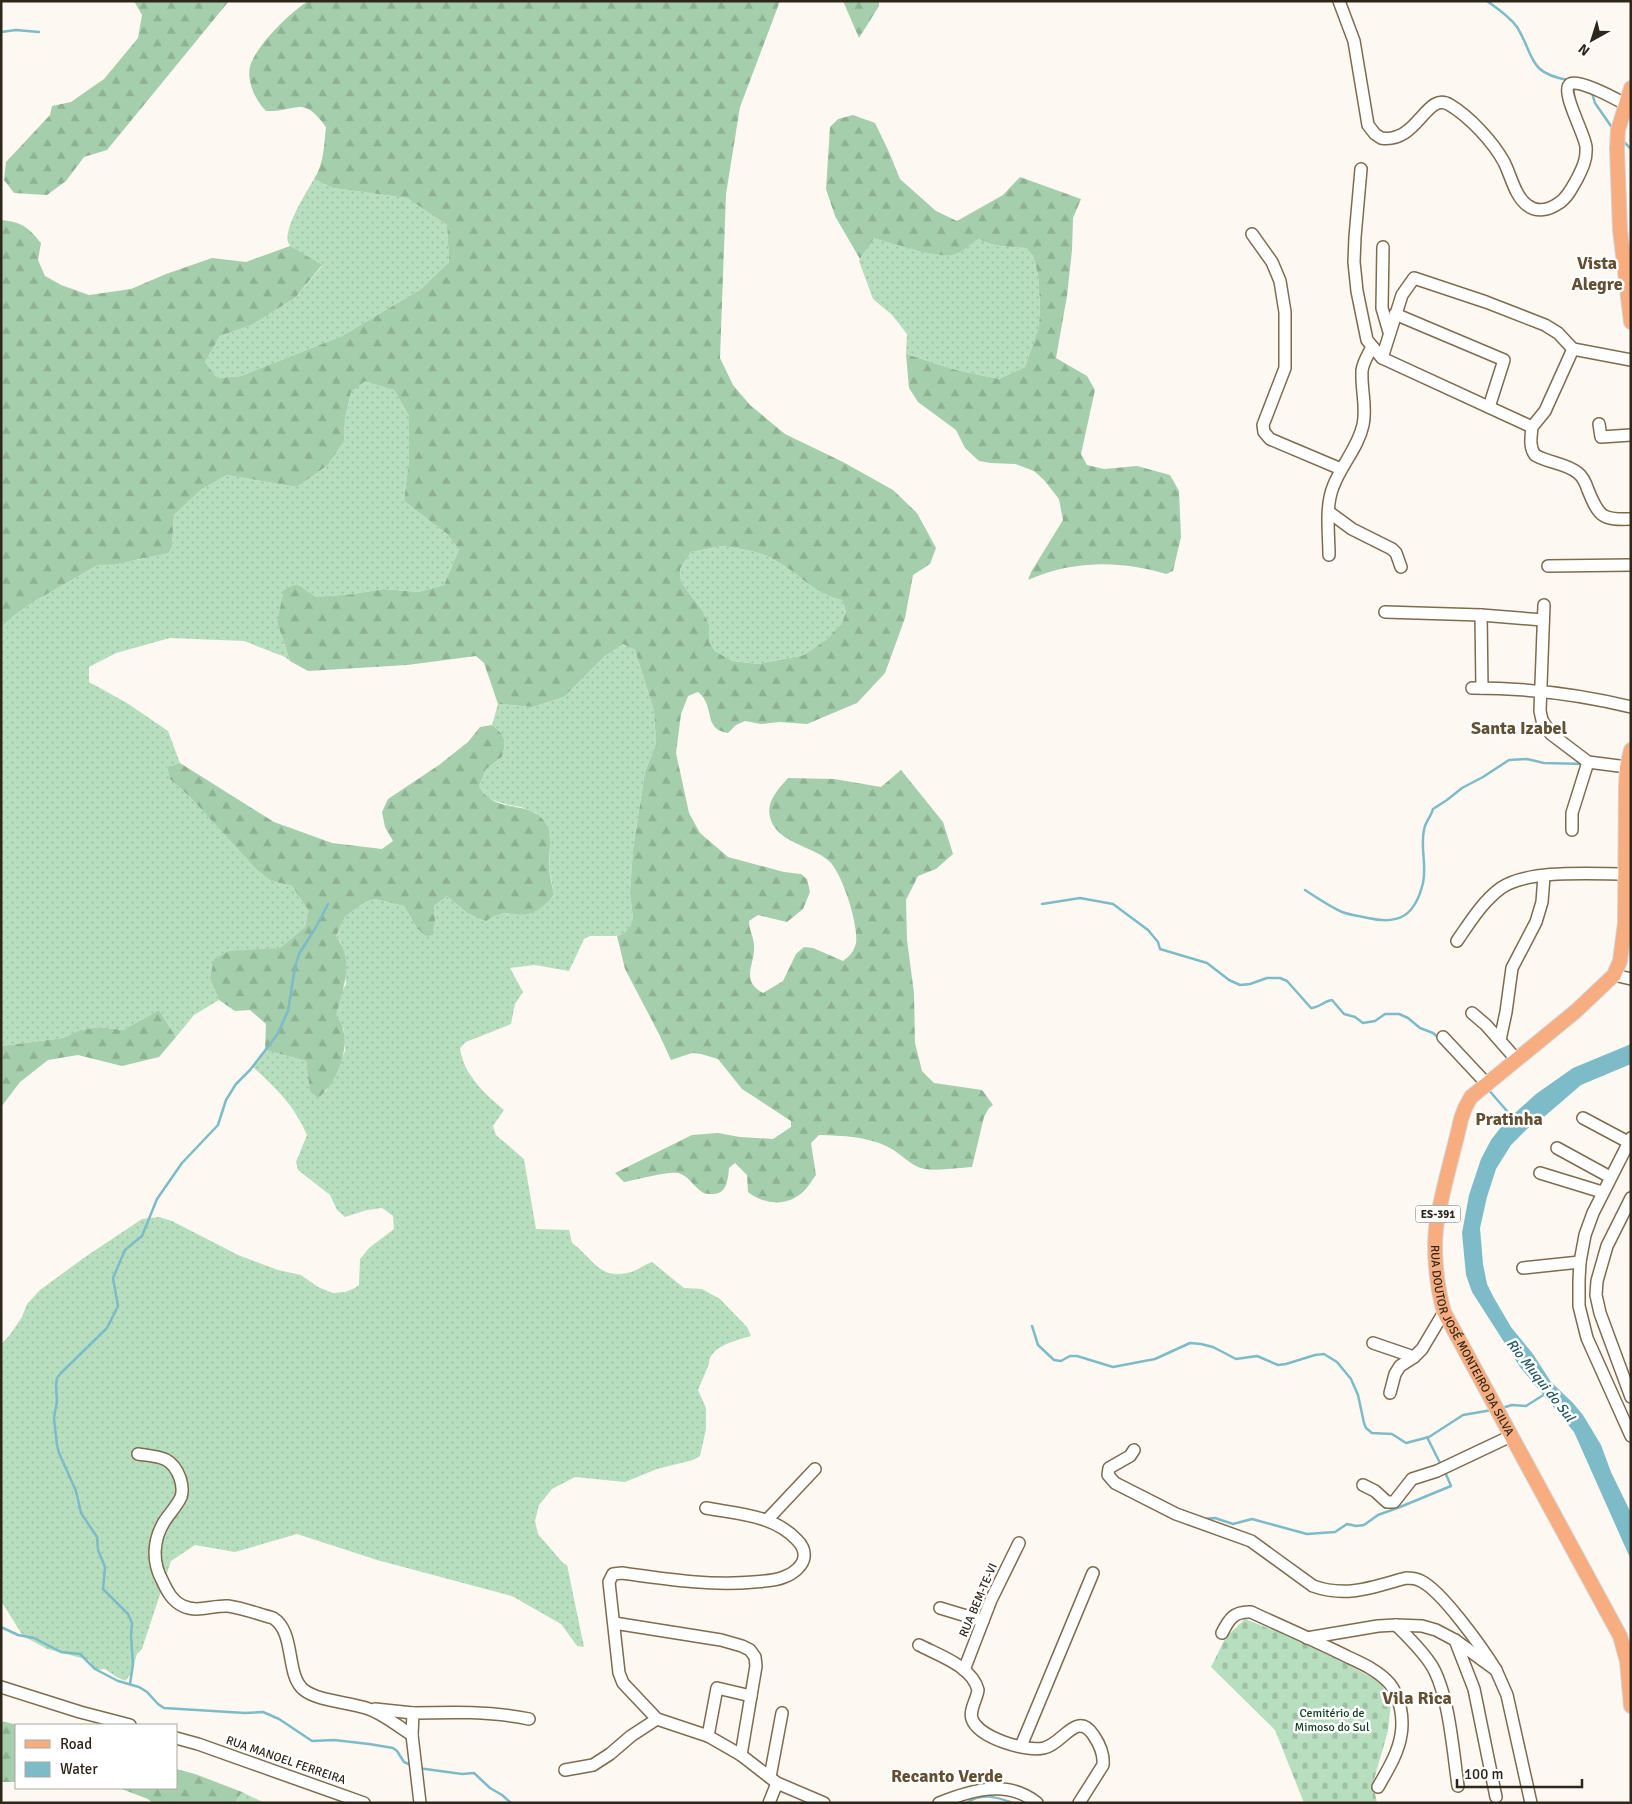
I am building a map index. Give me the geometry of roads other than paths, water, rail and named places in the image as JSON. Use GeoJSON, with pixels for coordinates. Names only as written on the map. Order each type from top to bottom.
{"type":"FeatureCollection","features":[{"type":"Feature","properties":{"kind":"main road"},"geometry":{"type":"LineString","coordinates":[[1629,94],[1618,130],[1617,149],[1620,230],[1631,322]]}},
{"type":"Feature","properties":{"kind":"main road","name":"RUA DOUTOR JOSÉ MONTEIRO DA SILVA"},"geometry":{"type":"LineString","coordinates":[[1631,750],[1627,767],[1626,874],[1623,947],[1620,961],[1614,975],[1576,1011],[1471,1097],[1465,1108],[1437,1218],[1437,1271],[1444,1312],[1620,1636],[1627,1661],[1631,1706]]}},
{"type":"Feature","properties":{"kind":"street"},"geometry":{"type":"LineString","coordinates":[[1339,1],[1354,41],[1368,125],[1371,130],[1382,138],[1398,137],[1408,133],[1434,104],[1444,102],[1449,104],[1467,118],[1496,150],[1520,197],[1529,207],[1535,210],[1550,208],[1565,198],[1584,165],[1586,146],[1566,94],[1568,85],[1575,82],[1594,88],[1629,94]]}},
{"type":"Feature","properties":{"kind":"street"},"geometry":{"type":"LineString","coordinates":[[1361,169],[1354,262],[1357,291],[1367,340],[1382,358],[1532,427]]}},
{"type":"Feature","properties":{"kind":"street"},"geometry":{"type":"LineString","coordinates":[[1252,234],[1272,262],[1280,281],[1285,312],[1286,368],[1264,425],[1264,432],[1270,439],[1341,469]]}},
{"type":"Feature","properties":{"kind":"street"},"geometry":{"type":"LineString","coordinates":[[1383,247],[1382,308],[1389,332]]}},
{"type":"Feature","properties":{"kind":"street"},"geometry":{"type":"LineString","coordinates":[[1382,358],[1402,295],[1414,278],[1486,302],[1545,325],[1558,333],[1573,349],[1631,360]]}},
{"type":"Feature","properties":{"kind":"street"},"geometry":{"type":"LineString","coordinates":[[1395,314],[1504,360],[1489,407]]}},
{"type":"Feature","properties":{"kind":"street"},"geometry":{"type":"LineString","coordinates":[[1329,556],[1331,493],[1363,425],[1365,411],[1362,372],[1364,362],[1372,347]]}},
{"type":"Feature","properties":{"kind":"street"},"geometry":{"type":"LineString","coordinates":[[1573,349],[1545,411],[1532,427],[1532,450],[1535,455],[1578,473],[1585,482],[1598,510],[1606,518],[1631,519]]}},
{"type":"Feature","properties":{"kind":"street"},"geometry":{"type":"LineString","coordinates":[[1599,424],[1601,437],[1631,435]]}},
{"type":"Feature","properties":{"kind":"street"},"geometry":{"type":"LineString","coordinates":[[1329,512],[1352,529],[1392,549],[1396,553],[1402,567]]}},
{"type":"Feature","properties":{"kind":"street"},"geometry":{"type":"LineString","coordinates":[[1548,566],[1631,565]]}},
{"type":"Feature","properties":{"kind":"street"},"geometry":{"type":"LineString","coordinates":[[1544,605],[1540,711],[1545,726],[1551,734],[1588,762],[1627,767]]}},
{"type":"Feature","properties":{"kind":"street"},"geometry":{"type":"LineString","coordinates":[[1385,612],[1543,620]]}},
{"type":"Feature","properties":{"kind":"street"},"geometry":{"type":"LineString","coordinates":[[1481,616],[1477,688],[1591,697],[1631,707]]}},
{"type":"Feature","properties":{"kind":"street"},"geometry":{"type":"LineString","coordinates":[[1572,830],[1572,812],[1588,762]]}},
{"type":"Feature","properties":{"kind":"street"},"geometry":{"type":"LineString","coordinates":[[1457,941],[1479,910],[1499,890],[1516,880],[1544,876],[1626,874]]}},
{"type":"Feature","properties":{"kind":"street"},"geometry":{"type":"LineString","coordinates":[[1500,1040],[1512,968],[1536,922],[1542,902],[1544,876]]}},
{"type":"Feature","properties":{"kind":"street"},"geometry":{"type":"LineString","coordinates":[[1614,975],[1631,979]]}},
{"type":"Feature","properties":{"kind":"street"},"geometry":{"type":"LineString","coordinates":[[1472,1013],[1500,1040],[1516,1059]]}},
{"type":"Feature","properties":{"kind":"street"},"geometry":{"type":"LineString","coordinates":[[1443,1037],[1486,1083]]}},
{"type":"Feature","properties":{"kind":"street"},"geometry":{"type":"LineString","coordinates":[[1583,1118],[1630,1140],[1602,1192],[1585,1235],[1580,1262],[1579,1296],[1582,1322],[1587,1338],[1631,1436]]}},
{"type":"Feature","properties":{"kind":"street"},"geometry":{"type":"LineString","coordinates":[[1557,1148],[1610,1176]]}},
{"type":"Feature","properties":{"kind":"street"},"geometry":{"type":"LineString","coordinates":[[1540,1173],[1602,1192]]}},
{"type":"Feature","properties":{"kind":"street"},"geometry":{"type":"LineString","coordinates":[[1631,1198],[1607,1246],[1597,1281],[1596,1295],[1600,1313],[1631,1396]]}},
{"type":"Feature","properties":{"kind":"street"},"geometry":{"type":"LineString","coordinates":[[1524,1268],[1580,1262]]}},
{"type":"Feature","properties":{"kind":"street"},"geometry":{"type":"LineString","coordinates":[[1579,1296],[1596,1295]]}},
{"type":"Feature","properties":{"kind":"street"},"geometry":{"type":"LineString","coordinates":[[1390,1393],[1395,1374],[1400,1366],[1422,1349],[1444,1312]]}},
{"type":"Feature","properties":{"kind":"street"},"geometry":{"type":"LineString","coordinates":[[1373,1343],[1414,1357]]}},
{"type":"Feature","properties":{"kind":"street"},"geometry":{"type":"LineString","coordinates":[[1363,1486],[1375,1491],[1387,1502],[1394,1502],[1412,1479],[1437,1471],[1511,1436]]}},
{"type":"Feature","properties":{"kind":"street"},"geometry":{"type":"LineString","coordinates":[[1134,1450],[1130,1456],[1109,1468],[1108,1475],[1115,1483],[1176,1514],[1251,1541],[1313,1586],[1325,1590],[1357,1592],[1406,1578],[1414,1578],[1423,1582],[1440,1597],[1483,1649],[1496,1670],[1509,1702],[1531,1803]]}},
{"type":"Feature","properties":{"kind":"street"},"geometry":{"type":"LineString","coordinates":[[138,1454],[167,1460],[178,1472],[182,1483],[181,1497],[159,1533],[156,1548],[157,1569],[168,1594],[184,1606],[193,1609],[228,1606],[278,1621],[284,1630],[297,1681],[305,1690],[315,1696],[367,1708],[413,1713],[461,1712],[517,1716],[530,1719]]}},
{"type":"Feature","properties":{"kind":"street"},"geometry":{"type":"LineString","coordinates":[[767,1520],[814,1469]]}},
{"type":"Feature","properties":{"kind":"street"},"geometry":{"type":"LineString","coordinates":[[706,1508],[767,1520],[780,1526],[791,1533],[805,1551],[804,1560],[794,1572],[784,1578],[739,1584],[711,1583],[617,1572],[610,1578],[609,1582],[620,1673],[623,1683],[657,1720],[708,1736],[741,1755],[773,1780],[824,1803]]}},
{"type":"Feature","properties":{"kind":"street","name":"RUA BEM-TE-VI"},"geometry":{"type":"LineString","coordinates":[[964,1670],[991,1600],[1019,1543]]}},
{"type":"Feature","properties":{"kind":"street"},"geometry":{"type":"LineString","coordinates":[[1021,1746],[1093,1573]]}},
{"type":"Feature","properties":{"kind":"street"},"geometry":{"type":"LineString","coordinates":[[940,1608],[983,1621]]}},
{"type":"Feature","properties":{"kind":"street"},"geometry":{"type":"LineString","coordinates":[[1222,1633],[1226,1624],[1234,1616],[1242,1612],[1251,1612],[1329,1647],[1379,1673],[1396,1695],[1402,1717],[1401,1735],[1396,1752],[1378,1787]]}},
{"type":"Feature","properties":{"kind":"street"},"geometry":{"type":"LineString","coordinates":[[614,1623],[721,1640],[750,1650],[755,1657],[756,1666],[741,1755]]}},
{"type":"Feature","properties":{"kind":"street"},"geometry":{"type":"LineString","coordinates":[[1396,1625],[1421,1650],[1438,1680],[1444,1700],[1458,1786]]}},
{"type":"Feature","properties":{"kind":"street"},"geometry":{"type":"LineString","coordinates":[[1307,1638],[1378,1626],[1422,1626],[1436,1630],[1455,1640],[1496,1670]]}},
{"type":"Feature","properties":{"kind":"street"},"geometry":{"type":"LineString","coordinates":[[1455,1640],[1474,1689],[1496,1797]]}},
{"type":"Feature","properties":{"kind":"street"},"geometry":{"type":"LineString","coordinates":[[918,1645],[964,1670],[974,1680],[978,1690],[971,1714],[976,1725],[983,1732],[996,1739],[1034,1749],[1045,1748],[1054,1744],[1070,1729],[1084,1726],[1090,1729],[1104,1758],[1103,1765],[1079,1803]]}},
{"type":"Feature","properties":{"kind":"street"},"geometry":{"type":"LineString","coordinates":[[1,1686],[80,1712],[126,1724]]}},
{"type":"Feature","properties":{"kind":"street"},"geometry":{"type":"LineString","coordinates":[[708,1736],[717,1688],[751,1696]]}},
{"type":"Feature","properties":{"kind":"street"},"geometry":{"type":"LineString","coordinates":[[367,1708],[412,1735]]}},
{"type":"Feature","properties":{"kind":"street"},"geometry":{"type":"LineString","coordinates":[[413,1713],[412,1735],[420,1803]]}},
{"type":"Feature","properties":{"kind":"street"},"geometry":{"type":"LineString","coordinates":[[770,1803],[782,1713]]}},
{"type":"Feature","properties":{"kind":"street"},"geometry":{"type":"LineString","coordinates":[[565,1770],[593,1765],[610,1754],[631,1736],[657,1720]]}},
{"type":"Feature","properties":{"kind":"street","name":"RUA MANOEL FERREIRA"},"geometry":{"type":"LineString","coordinates":[[178,1739],[364,1803]]}},
{"type":"Feature","properties":{"kind":"street"},"geometry":{"type":"LineString","coordinates":[[939,1803],[963,1793],[1000,1788],[1019,1791],[1037,1803]]}},
{"type":"Feature","properties":{"kind":"water","name":"Rio Muqui do Sul"},"geometry":{"type":"Polygon","coordinates":[[[1631,1044],[1631,1064],[1581,1085],[1538,1122],[1528,1128],[1511,1145],[1496,1169],[1480,1228],[1487,1284],[1494,1298],[1511,1327],[1533,1354],[1551,1382],[1583,1415],[1601,1445],[1611,1472],[1631,1513],[1631,1560],[1574,1432],[1520,1367],[1472,1292],[1466,1275],[1462,1233],[1469,1195],[1481,1159],[1491,1140],[1504,1123],[1536,1094],[1573,1068],[1631,1044]]]}},
{"type":"Feature","properties":{"kind":"waterway"},"geometry":{"type":"LineString","coordinates":[[1487,1],[1507,16],[1517,27],[1534,62],[1539,68],[1545,73],[1568,80]]}},
{"type":"Feature","properties":{"kind":"waterway"},"geometry":{"type":"LineString","coordinates":[[1,32],[16,30],[39,32]]}},
{"type":"Feature","properties":{"kind":"waterway"},"geometry":{"type":"LineString","coordinates":[[1592,93],[1595,103],[1613,129]]}},
{"type":"Feature","properties":{"kind":"waterway"},"geometry":{"type":"LineString","coordinates":[[1623,141],[1631,149]]}},
{"type":"Feature","properties":{"kind":"waterway"},"geometry":{"type":"LineString","coordinates":[[1305,890],[1332,907],[1348,914],[1379,920],[1397,919],[1410,910],[1420,894],[1424,876],[1423,836],[1433,809],[1462,788],[1509,760],[1527,759],[1544,763],[1584,764]]}},
{"type":"Feature","properties":{"kind":"waterway"},"geometry":{"type":"LineString","coordinates":[[1042,904],[1080,898],[1113,904],[1148,930],[1158,942],[1160,949],[1207,963],[1229,980],[1240,985],[1250,984],[1267,978],[1280,978],[1287,981],[1311,1008],[1332,1000],[1344,1014],[1355,1017],[1363,1023],[1375,1021],[1385,1014],[1399,1014],[1440,1039]]}},
{"type":"Feature","properties":{"kind":"waterway"},"geometry":{"type":"LineString","coordinates":[[130,1684],[133,1664],[132,1623],[128,1614],[103,1589],[105,1567],[98,1550],[97,1537],[81,1513],[76,1491],[59,1453],[54,1418],[57,1401],[57,1378],[107,1328],[118,1306],[113,1278],[125,1250],[142,1236],[157,1199],[182,1163],[218,1125],[226,1100],[236,1084],[250,1070],[277,1035],[288,1011],[299,954],[328,904]]}},
{"type":"Feature","properties":{"kind":"waterway"},"geometry":{"type":"LineString","coordinates":[[1487,1088],[1513,1118]]}},
{"type":"Feature","properties":{"kind":"waterway"},"geometry":{"type":"LineString","coordinates":[[1032,1326],[1038,1345],[1054,1360],[1061,1361],[1070,1356],[1077,1356],[1113,1367],[1155,1359],[1190,1343],[1213,1347],[1236,1359],[1257,1356],[1278,1365],[1324,1354],[1337,1362],[1351,1379],[1358,1395],[1366,1428],[1372,1433],[1392,1434],[1406,1443],[1429,1437],[1463,1415],[1492,1410]]}},
{"type":"Feature","properties":{"kind":"waterway","name":"Rio Muqui do Sul"},"geometry":{"type":"LineString","coordinates":[[1502,1408],[1512,1405],[1526,1406],[1545,1394]]}},
{"type":"Feature","properties":{"kind":"waterway"},"geometry":{"type":"LineString","coordinates":[[1427,1437],[1441,1465]]}},
{"type":"Feature","properties":{"kind":"waterway"},"geometry":{"type":"LineString","coordinates":[[1203,1519],[1215,1518],[1233,1524],[1252,1519],[1307,1534],[1335,1532],[1347,1524],[1364,1525],[1378,1515],[1451,1486],[1445,1472]]}},
{"type":"Feature","properties":{"kind":"waterway"},"geometry":{"type":"LineString","coordinates":[[1,1627],[18,1635],[34,1638],[61,1652],[80,1654],[95,1669],[118,1681],[139,1687],[164,1708],[245,1713],[263,1712],[279,1719],[312,1741],[334,1740],[393,1748],[404,1762],[413,1766]]}},
{"type":"Feature","properties":{"kind":"waterway"},"geometry":{"type":"LineString","coordinates":[[418,1768],[462,1774],[474,1773],[490,1788],[511,1803]]}},
{"type":"Feature","properties":{"kind":"waterway"},"geometry":{"type":"LineString","coordinates":[[967,1803],[983,1797],[995,1797],[1013,1803]]}},
{"type":"Feature","properties":{"kind":"district","name":"Vista Alegre"},"geometry":{"type":"Point","coordinates":[1597,273]}},
{"type":"Feature","properties":{"kind":"district","name":"Santa Izabel"},"geometry":{"type":"Point","coordinates":[1519,728]}},
{"type":"Feature","properties":{"kind":"district","name":"Pratinha"},"geometry":{"type":"Point","coordinates":[1509,1119]}},
{"type":"Feature","properties":{"kind":"district","name":"Vila Rica"},"geometry":{"type":"Point","coordinates":[1417,1698]}},
{"type":"Feature","properties":{"kind":"district","name":"Recanto Verde"},"geometry":{"type":"Point","coordinates":[947,1776]}},
{"type":"Feature","properties":{"kind":"park label","name":"Cemitério de Mimoso do Sul"},"geometry":{"type":"Point","coordinates":[1332,1720]}}]}
